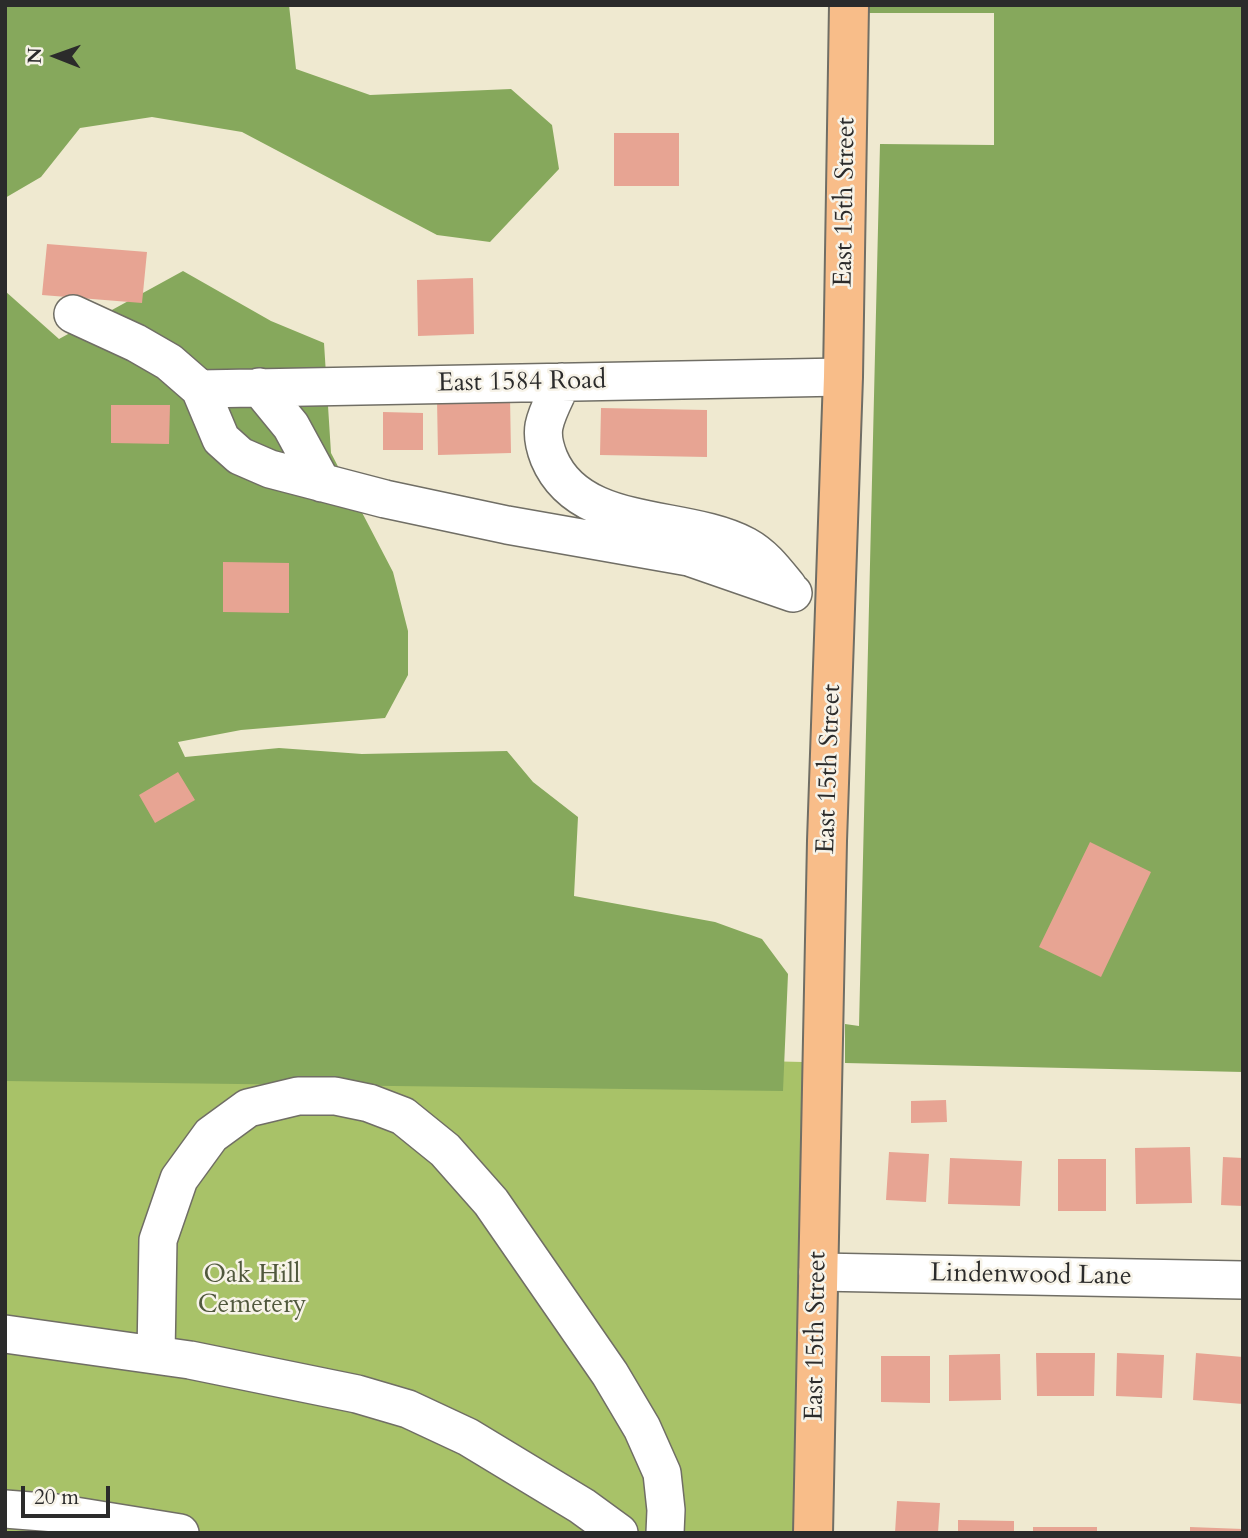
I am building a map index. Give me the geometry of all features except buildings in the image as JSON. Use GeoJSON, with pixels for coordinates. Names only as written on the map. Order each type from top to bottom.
{"type":"FeatureCollection","features":[{"type":"Feature","properties":{"kind":"main road","name":"East 15th Street"},"geometry":{"type":"LineString","coordinates":[[813,1533],[827,855],[844,377],[849,5]]}},
{"type":"Feature","properties":{"kind":"street"},"geometry":{"type":"LineString","coordinates":[[73,314],[136,343],[169,362],[200,389],[221,439],[240,456],[270,469],[385,499],[507,525],[690,557],[793,593],[835,618]]}},
{"type":"Feature","properties":{"kind":"street","name":"East 1584 Road"},"geometry":{"type":"LineString","coordinates":[[200,389],[844,377]]}},
{"type":"Feature","properties":{"kind":"street"},"geometry":{"type":"LineString","coordinates":[[562,382],[550,411],[544,436],[545,448],[557,473],[573,490],[594,505],[712,532],[746,547],[770,564],[793,593]]}},
{"type":"Feature","properties":{"kind":"street"},"geometry":{"type":"LineString","coordinates":[[259,387],[291,426],[321,482]]}},
{"type":"Feature","properties":{"kind":"street"},"geometry":{"type":"LineString","coordinates":[[156,1354],[158,1240],[179,1180],[211,1135],[248,1108],[298,1096],[335,1096],[369,1103],[403,1116],[455,1161],[491,1202],[610,1374],[642,1428],[662,1473],[666,1510],[665,1533]]}},
{"type":"Feature","properties":{"kind":"street","name":"Lindenwood Lane"},"geometry":{"type":"LineString","coordinates":[[818,1272],[1243,1280]]}},
{"type":"Feature","properties":{"kind":"street"},"geometry":{"type":"LineString","coordinates":[[5,1334],[156,1354],[357,1394],[408,1409],[468,1437],[582,1506],[619,1533]]}},
{"type":"Feature","properties":{"kind":"street"},"geometry":{"type":"LineString","coordinates":[[5,1509],[56,1513],[180,1533]]}},
{"type":"Feature","properties":{"kind":"green space"},"geometry":{"type":"Polygon","coordinates":[[[5,5],[289,5],[296,69],[370,95],[511,89],[552,125],[559,169],[490,242],[437,235],[242,132],[152,117],[80,128],[41,177],[5,198],[5,5]]]}},
{"type":"Feature","properties":{"kind":"green space"},"geometry":{"type":"Polygon","coordinates":[[[868,5],[1243,5],[1243,1072],[845,1063],[845,1024],[859,1026],[880,144],[994,145],[994,13],[868,13],[868,5]]]}},
{"type":"Feature","properties":{"kind":"green space"},"geometry":{"type":"Polygon","coordinates":[[[183,271],[271,321],[324,343],[331,453],[393,572],[408,631],[408,675],[385,718],[241,730],[178,742],[185,757],[279,748],[362,754],[507,751],[533,782],[578,817],[574,896],[715,922],[762,939],[788,974],[783,1091],[5,1081],[5,291],[59,339],[183,271]]]}},
{"type":"Feature","properties":{"kind":"green space","name":"Oak Hill Cemetery"},"geometry":{"type":"Polygon","coordinates":[[[5,1043],[803,1062],[794,1533],[5,1533],[5,1043]]]}}]}
